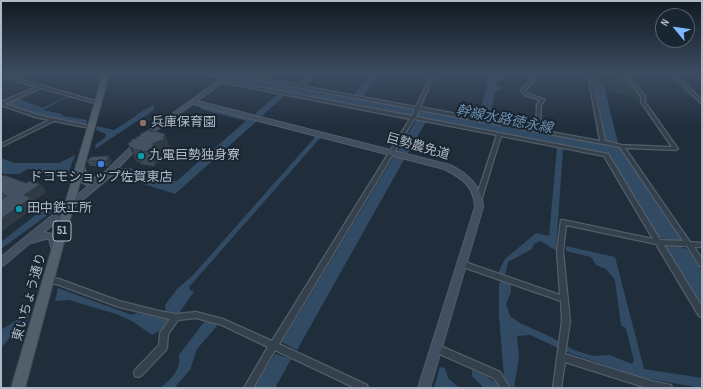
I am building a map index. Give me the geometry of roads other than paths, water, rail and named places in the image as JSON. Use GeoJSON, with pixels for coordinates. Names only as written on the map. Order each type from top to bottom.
{"type":"FeatureCollection","features":[{"type":"Feature","properties":{"kind":"main road","name":"東いちょう通り"},"geometry":{"type":"LineString","coordinates":[[18,388],[101,92]]}},
{"type":"Feature","properties":{"kind":"street"},"geometry":{"type":"LineString","coordinates":[[27,92],[1,104],[52,120],[90,127]]}},
{"type":"Feature","properties":{"kind":"street"},"geometry":{"type":"LineString","coordinates":[[58,92],[98,103]]}},
{"type":"Feature","properties":{"kind":"street"},"geometry":{"type":"LineString","coordinates":[[1,262],[106,175],[146,135],[206,92]]}},
{"type":"Feature","properties":{"kind":"street"},"geometry":{"type":"LineString","coordinates":[[289,92],[538,131],[622,146],[676,149],[644,102],[643,96],[640,92]]}},
{"type":"Feature","properties":{"kind":"street"},"geometry":{"type":"LineString","coordinates":[[322,92],[415,113],[499,135],[606,155],[660,242],[702,314]]}},
{"type":"Feature","properties":{"kind":"street"},"geometry":{"type":"LineString","coordinates":[[248,388],[392,152],[415,113],[425,92]]}},
{"type":"Feature","properties":{"kind":"street"},"geometry":{"type":"LineString","coordinates":[[525,92],[543,100],[539,105],[538,131]]}},
{"type":"Feature","properties":{"kind":"street"},"geometry":{"type":"LineString","coordinates":[[593,92],[603,142]]}},
{"type":"Feature","properties":{"kind":"street"},"geometry":{"type":"LineString","coordinates":[[692,92],[702,102]]}},
{"type":"Feature","properties":{"kind":"street","name":"巨勢農免道"},"geometry":{"type":"LineString","coordinates":[[193,102],[447,167],[468,179],[476,190],[479,198]]}},
{"type":"Feature","properties":{"kind":"street"},"geometry":{"type":"LineString","coordinates":[[1,146],[52,120]]}},
{"type":"Feature","properties":{"kind":"street"},"geometry":{"type":"LineString","coordinates":[[424,388],[462,264],[478,207],[479,198],[499,135]]}},
{"type":"Feature","properties":{"kind":"street"},"geometry":{"type":"LineString","coordinates":[[622,146],[686,244],[702,264]]}},
{"type":"Feature","properties":{"kind":"street"},"geometry":{"type":"LineString","coordinates":[[80,164],[84,180],[87,182],[106,175]]}},
{"type":"Feature","properties":{"kind":"street"},"geometry":{"type":"LineString","coordinates":[[557,388],[566,322],[561,247],[563,222],[660,242],[702,245]]}},
{"type":"Feature","properties":{"kind":"street"},"geometry":{"type":"LineString","coordinates":[[22,245],[40,236],[48,235],[53,237],[56,252]]}},
{"type":"Feature","properties":{"kind":"street"},"geometry":{"type":"LineString","coordinates":[[462,264],[564,299]]}},
{"type":"Feature","properties":{"kind":"street"},"geometry":{"type":"LineString","coordinates":[[49,280],[59,282],[119,304],[176,317],[196,315],[223,322],[364,388]]}},
{"type":"Feature","properties":{"kind":"street"},"geometry":{"type":"LineString","coordinates":[[138,373],[162,347],[164,333],[176,317]]}},
{"type":"Feature","properties":{"kind":"street"},"geometry":{"type":"LineString","coordinates":[[436,348],[497,375],[506,388]]}},
{"type":"Feature","properties":{"kind":"street"},"geometry":{"type":"LineString","coordinates":[[561,354],[652,385],[668,388]]}},
{"type":"Feature","properties":{"kind":"water"},"geometry":{"type":"Polygon","coordinates":[[[33,92],[19,99],[43,108],[68,96],[73,98],[66,98],[43,110],[62,114],[63,116],[87,120],[87,123],[85,124],[40,115],[6,103],[33,92]]]}},
{"type":"Feature","properties":{"kind":"water"},"geometry":{"type":"Polygon","coordinates":[[[287,92],[322,92],[413,109],[413,111],[421,111],[619,147],[681,240],[677,241],[682,248],[687,249],[702,271],[702,305],[665,247],[671,246],[666,239],[660,238],[608,154],[418,117],[418,115],[412,114],[411,116],[287,92]]]}},
{"type":"Feature","properties":{"kind":"water"},"geometry":{"type":"Polygon","coordinates":[[[356,92],[367,92],[363,97],[354,95],[356,92]]]}},
{"type":"Feature","properties":{"kind":"water"},"geometry":{"type":"Polygon","coordinates":[[[485,92],[495,92],[489,119],[479,118],[485,92]]]}},
{"type":"Feature","properties":{"kind":"water"},"geometry":{"type":"Polygon","coordinates":[[[597,92],[606,92],[618,143],[606,141],[597,92]]]}},
{"type":"Feature","properties":{"kind":"water"},"geometry":{"type":"Polygon","coordinates":[[[278,94],[285,95],[262,116],[255,114],[278,94]]]}},
{"type":"Feature","properties":{"kind":"water"},"geometry":{"type":"Polygon","coordinates":[[[154,105],[154,110],[95,149],[96,144],[105,138],[106,134],[96,130],[97,126],[114,130],[137,114],[154,105]]]}},
{"type":"Feature","properties":{"kind":"water"},"geometry":{"type":"Polygon","coordinates":[[[202,107],[257,121],[175,194],[119,176],[113,176],[121,168],[130,168],[177,181],[198,161],[246,121],[200,109],[202,107]]]}},
{"type":"Feature","properties":{"kind":"water"},"geometry":{"type":"Polygon","coordinates":[[[416,120],[426,122],[408,153],[398,151],[416,120]]]}},
{"type":"Feature","properties":{"kind":"water"},"geometry":{"type":"Polygon","coordinates":[[[316,136],[321,137],[189,287],[190,290],[194,292],[179,313],[166,312],[165,305],[177,289],[193,275],[316,136]]]}},
{"type":"Feature","properties":{"kind":"water"},"geometry":{"type":"Polygon","coordinates":[[[557,148],[563,149],[556,250],[540,241],[534,244],[532,249],[508,262],[505,275],[498,273],[505,259],[536,233],[549,236],[557,148]]]}},
{"type":"Feature","properties":{"kind":"water"},"geometry":{"type":"Polygon","coordinates":[[[75,155],[68,174],[49,176],[43,174],[41,171],[28,169],[19,174],[4,174],[1,171],[1,158],[14,163],[59,163],[75,155]]]}},
{"type":"Feature","properties":{"kind":"water"},"geometry":{"type":"Polygon","coordinates":[[[394,156],[405,158],[297,350],[282,342],[394,156]]]}},
{"type":"Feature","properties":{"kind":"water"},"geometry":{"type":"Polygon","coordinates":[[[55,200],[61,200],[53,211],[1,249],[1,242],[55,200]]]}},
{"type":"Feature","properties":{"kind":"water"},"geometry":{"type":"Polygon","coordinates":[[[566,246],[615,257],[644,369],[702,378],[702,388],[644,378],[567,352],[530,335],[517,336],[519,358],[514,387],[510,386],[504,376],[499,316],[499,284],[501,281],[511,284],[511,292],[506,304],[510,316],[520,323],[549,336],[574,350],[593,356],[609,355],[632,364],[634,360],[626,329],[621,325],[615,280],[606,269],[596,265],[591,257],[566,251],[566,246]]]}},
{"type":"Feature","properties":{"kind":"water"},"geometry":{"type":"Polygon","coordinates":[[[58,288],[132,315],[137,313],[169,319],[163,329],[152,335],[132,321],[116,314],[69,300],[55,301],[58,288]]]}},
{"type":"Feature","properties":{"kind":"water"},"geometry":{"type":"Polygon","coordinates":[[[29,312],[27,322],[19,327],[1,348],[1,330],[29,312]]]}},
{"type":"Feature","properties":{"kind":"water"},"geometry":{"type":"Polygon","coordinates":[[[204,322],[215,323],[217,326],[197,349],[190,370],[174,388],[161,388],[177,370],[179,355],[204,322]]]}},
{"type":"Feature","properties":{"kind":"water"},"geometry":{"type":"Polygon","coordinates":[[[275,354],[291,359],[275,388],[254,388],[275,354]]]}},
{"type":"Feature","properties":{"kind":"water"},"geometry":{"type":"Polygon","coordinates":[[[440,367],[445,368],[448,378],[459,388],[434,388],[440,367]]]}},
{"type":"Feature","properties":{"kind":"water"},"geometry":{"type":"Polygon","coordinates":[[[472,370],[491,379],[500,388],[482,388],[482,386],[472,376],[472,370]]]}},
{"type":"Feature","properties":{"kind":"place","name":"兵庫保育園"},"geometry":{"type":"Point","coordinates":[143,123]}},
{"type":"Feature","properties":{"kind":"place","name":"九電巨勢独身寮"},"geometry":{"type":"Point","coordinates":[141,156]}},
{"type":"Feature","properties":{"kind":"place","name":"ドコモショップ佐賀東店"},"geometry":{"type":"Point","coordinates":[101,164]}},
{"type":"Feature","properties":{"kind":"place","name":"田中鉄工所"},"geometry":{"type":"Point","coordinates":[19,209]}},
{"type":"Feature","properties":{"kind":"water label","name":"幹線水路徳永線"},"geometry":{"type":"Point","coordinates":[504,120]}}]}
